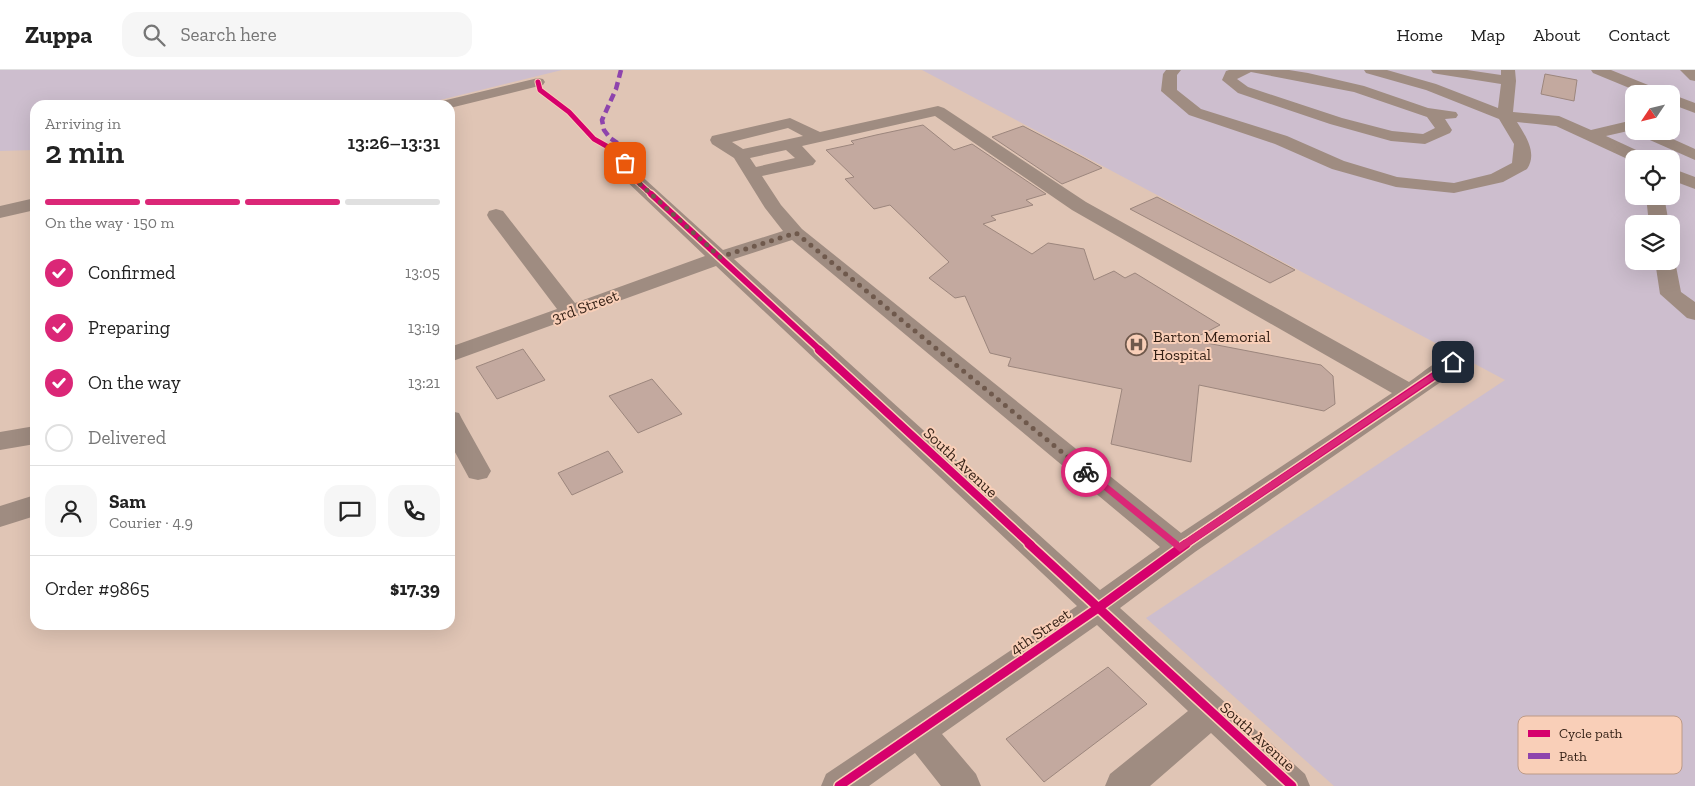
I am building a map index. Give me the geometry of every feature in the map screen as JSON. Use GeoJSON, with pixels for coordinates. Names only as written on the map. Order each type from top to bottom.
{"type":"FeatureCollection","features":[{"type":"Feature","properties":{"kind":"street"},"geometry":{"type":"LineString","coordinates":[[1174,70],[1170,74],[1169,91],[1194,112],[1281,140],[1338,166],[1396,182],[1454,188],[1497,178],[1522,165],[1522,144],[1505,116],[1508,76],[1438,70]]}},
{"type":"Feature","properties":{"kind":"street"},"geometry":{"type":"LineString","coordinates":[[1245,70],[1231,74],[1230,80],[1243,90],[1336,121],[1391,136],[1425,138],[1444,130],[1434,115]]}},
{"type":"Feature","properties":{"kind":"street"},"geometry":{"type":"LineString","coordinates":[[1257,70],[1282,73],[1358,89],[1434,115],[1505,116],[1559,121],[1625,151]]}},
{"type":"Feature","properties":{"kind":"street"},"geometry":{"type":"LineString","coordinates":[[1371,70],[1431,87],[1505,116]]}},
{"type":"Feature","properties":{"kind":"street"},"geometry":{"type":"LineString","coordinates":[[1598,70],[1636,85]]}},
{"type":"Feature","properties":{"kind":"street"},"geometry":{"type":"LineString","coordinates":[[1687,70],[1695,77]]}},
{"type":"Feature","properties":{"kind":"street"},"geometry":{"type":"LineString","coordinates":[[455,102],[538,82]]}},
{"type":"Feature","properties":{"kind":"street"},"geometry":{"type":"LineString","coordinates":[[1680,102],[1695,108]]}},
{"type":"Feature","properties":{"kind":"street"},"geometry":{"type":"LineString","coordinates":[[746,164],[790,143],[938,111],[1079,206],[1409,392]]}},
{"type":"Feature","properties":{"kind":"street"},"geometry":{"type":"LineString","coordinates":[[817,137],[790,123],[718,140],[746,164],[774,208],[796,233],[1180,548]]}},
{"type":"Feature","properties":{"kind":"street"},"geometry":{"type":"LineString","coordinates":[[1590,135],[1625,127]]}},
{"type":"Feature","properties":{"kind":"street"},"geometry":{"type":"LineString","coordinates":[[1661,140],[1695,155]]}},
{"type":"Feature","properties":{"kind":"street","name":"South Avenue"},"geometry":{"type":"LineString","coordinates":[[630,151],[625,163],[628,173],[1292,786]]}},
{"type":"Feature","properties":{"kind":"street"},"geometry":{"type":"LineString","coordinates":[[1680,177],[1695,184]]}},
{"type":"Feature","properties":{"kind":"street"},"geometry":{"type":"LineString","coordinates":[[0,212],[30,205]]}},
{"type":"Feature","properties":{"kind":"street"},"geometry":{"type":"LineString","coordinates":[[496,215],[570,311]]}},
{"type":"Feature","properties":{"kind":"street","name":"3rd Street"},"geometry":{"type":"LineString","coordinates":[[455,353],[720,257],[796,233]]}},
{"type":"Feature","properties":{"kind":"street"},"geometry":{"type":"LineString","coordinates":[[1667,270],[1671,294],[1695,313]]}},
{"type":"Feature","properties":{"kind":"street","name":"4th Street"},"geometry":{"type":"LineString","coordinates":[[839,786],[1098,608],[1180,548],[1453,362]]}},
{"type":"Feature","properties":{"kind":"street"},"geometry":{"type":"LineString","coordinates":[[455,428],[478,471]]}},
{"type":"Feature","properties":{"kind":"street"},"geometry":{"type":"LineString","coordinates":[[0,441],[9,439],[22,440],[30,437]]}},
{"type":"Feature","properties":{"kind":"street"},"geometry":{"type":"LineString","coordinates":[[0,517],[30,507]]}},
{"type":"Feature","properties":{"kind":"street"},"geometry":{"type":"LineString","coordinates":[[1122,786],[1212,712]]}},
{"type":"Feature","properties":{"kind":"street"},"geometry":{"type":"LineString","coordinates":[[918,731],[963,786]]}},
{"type":"Feature","properties":{"kind":"shaded area"},"geometry":{"type":"Polygon","coordinates":[[[0,70],[562,70],[440,100],[30,100],[30,150],[0,151],[0,70]]]}},
{"type":"Feature","properties":{"kind":"shaded area"},"geometry":{"type":"Polygon","coordinates":[[[922,70],[1695,70],[1695,786],[1334,786],[1146,618],[1505,380],[922,70]]]}},
{"type":"Feature","properties":{"kind":"building"},"geometry":{"type":"Polygon","coordinates":[[[1545,74],[1577,80],[1574,101],[1541,94],[1545,74]]]}},
{"type":"Feature","properties":{"kind":"building"},"geometry":{"type":"Polygon","coordinates":[[[923,125],[954,150],[972,144],[1046,194],[1026,200],[1033,205],[991,216],[996,220],[983,224],[1032,254],[1048,243],[1084,249],[1094,280],[1114,271],[1125,278],[1135,273],[1220,325],[1191,340],[1321,365],[1333,376],[1335,404],[1324,411],[1199,385],[1191,462],[1111,444],[1122,389],[1008,366],[1011,358],[990,353],[965,296],[955,298],[929,278],[949,262],[890,205],[874,209],[845,179],[854,177],[826,150],[854,144],[851,141],[923,125]]]}},
{"type":"Feature","properties":{"kind":"building"},"geometry":{"type":"Polygon","coordinates":[[[1023,126],[1102,168],[1062,184],[992,137],[1023,126]]]}},
{"type":"Feature","properties":{"kind":"building"},"geometry":{"type":"Polygon","coordinates":[[[1157,197],[1295,270],[1270,283],[1130,209],[1157,197]]]}},
{"type":"Feature","properties":{"kind":"building"},"geometry":{"type":"Polygon","coordinates":[[[523,349],[545,380],[497,399],[476,367],[523,349]]]}},
{"type":"Feature","properties":{"kind":"building"},"geometry":{"type":"Polygon","coordinates":[[[652,379],[682,414],[638,433],[609,396],[652,379]]]}},
{"type":"Feature","properties":{"kind":"building"},"geometry":{"type":"Polygon","coordinates":[[[608,451],[623,472],[572,495],[558,473],[608,451]]]}},
{"type":"Feature","properties":{"kind":"building"},"geometry":{"type":"Polygon","coordinates":[[[1108,667],[1147,704],[1044,782],[1006,739],[1108,667]]]}},
{"type":"Feature","properties":{"kind":"marked path"},"geometry":{"type":"LineString","coordinates":[[621,70],[616,89],[602,120],[604,130],[610,138],[623,147]]}},
{"type":"Feature","properties":{"kind":"cycle path"},"geometry":{"type":"LineString","coordinates":[[538,82],[540,90],[569,112],[594,139],[610,148],[630,151],[625,163],[628,173],[1292,786]]}},
{"type":"Feature","properties":{"kind":"cycle path"},"geometry":{"type":"LineString","coordinates":[[839,786],[1098,608],[1185,544],[1453,363]]}},
{"type":"Feature","properties":{"kind":"way so far"},"geometry":{"type":"LineString","coordinates":[[625,163],[628,173],[720,257],[796,233],[1086,472]]}},
{"type":"Feature","properties":{"kind":"place","name":"Barton Memorial Hospital"},"geometry":{"type":"Point","coordinates":[1137,345]}},
{"type":"Feature","properties":{"kind":"route"},"geometry":{"type":"LineString","coordinates":[[1086,472],[1180,548],[1453,362]]}}]}
